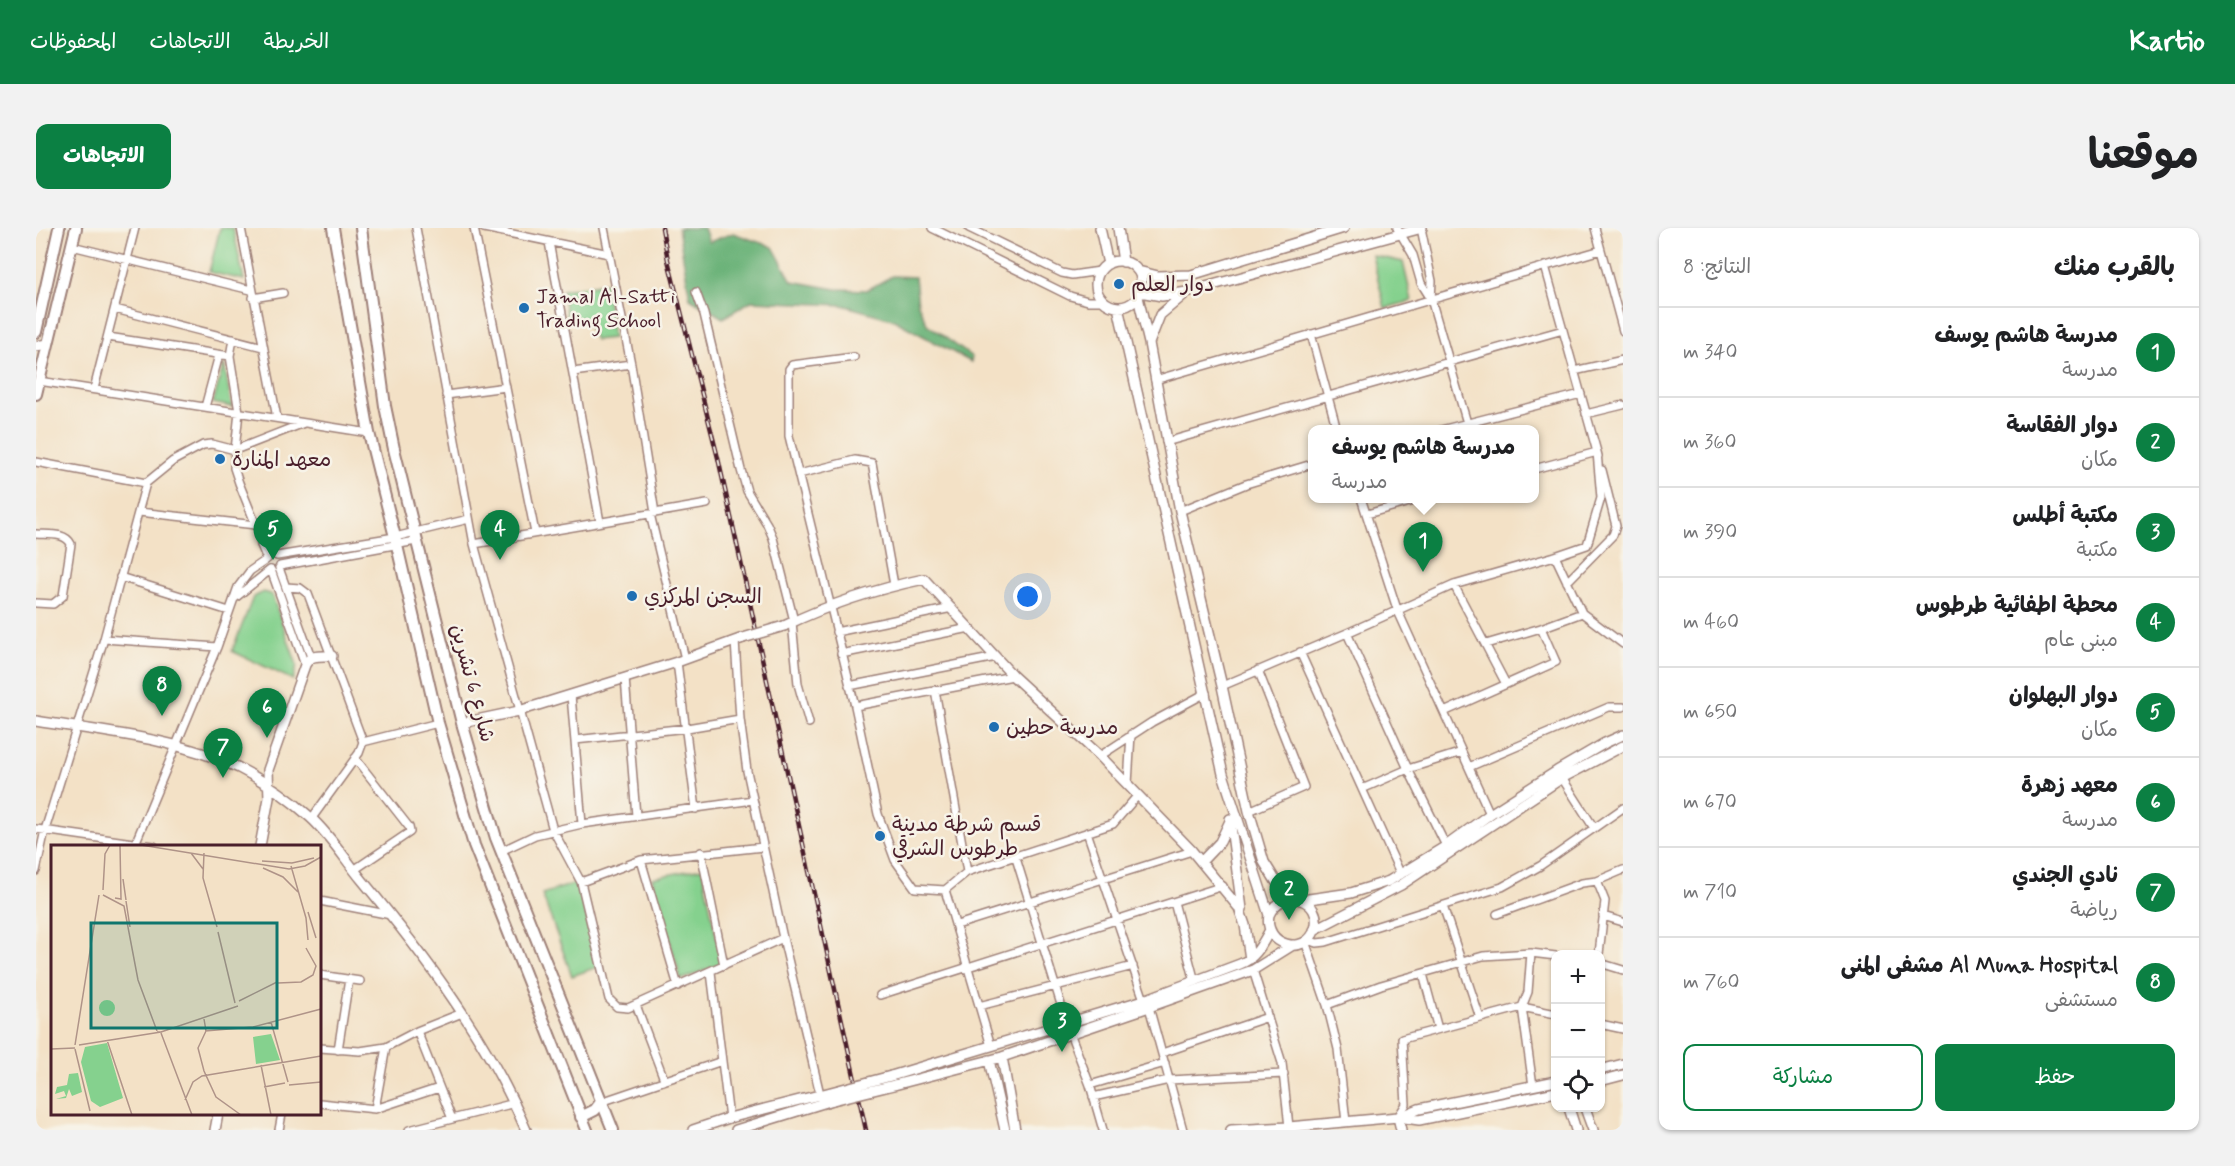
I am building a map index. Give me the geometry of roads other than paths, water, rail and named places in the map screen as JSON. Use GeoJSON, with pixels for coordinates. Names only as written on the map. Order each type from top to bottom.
{"type":"FeatureCollection","features":[{"type":"Feature","properties":{"kind":"main road"},"geometry":{"type":"LineString","coordinates":[[50,332],[36,332],[59,228]]}},
{"type":"Feature","properties":{"kind":"main road"},"geometry":{"type":"LineString","coordinates":[[36,394],[42,345],[50,332],[76,228]]}},
{"type":"Feature","properties":{"kind":"main road","name":"شارع 6 تشرين"},"geometry":{"type":"LineString","coordinates":[[333,228],[369,433],[438,723],[474,845],[587,1130]]}},
{"type":"Feature","properties":{"kind":"main road","name":"شارع 6 تشرين"},"geometry":{"type":"LineString","coordinates":[[361,228],[386,406],[415,536],[462,723],[501,851],[613,1130]]}},
{"type":"Feature","properties":{"kind":"main road"},"geometry":{"type":"LineString","coordinates":[[1100,228],[1108,264]]}},
{"type":"Feature","properties":{"kind":"main road"},"geometry":{"type":"LineString","coordinates":[[1118,228],[1123,262]]}},
{"type":"Feature","properties":{"kind":"main road"},"geometry":{"type":"LineString","coordinates":[[1344,228],[1191,275],[1158,276],[1138,271],[1123,262],[1108,264],[1100,271],[1096,283],[1104,301],[1118,307],[1129,305],[1139,295],[1162,296],[1187,291],[1398,231],[1422,228]]}},
{"type":"Feature","properties":{"kind":"main road"},"geometry":{"type":"LineString","coordinates":[[736,1130],[832,1096],[893,1080],[1002,1057],[1068,1029],[1253,970],[1293,945],[1306,940],[1314,930],[1316,923],[1312,909],[1277,883],[1264,862],[1249,811],[1222,686],[1179,511],[1139,295],[1142,284],[1138,271]]}},
{"type":"Feature","properties":{"kind":"main road"},"geometry":{"type":"LineString","coordinates":[[1149,343],[1160,315],[1187,291]]}},
{"type":"Feature","properties":{"kind":"main road"},"geometry":{"type":"LineString","coordinates":[[1118,307],[1223,774],[1269,915],[1269,930],[1250,959],[1146,1004]]}},
{"type":"Feature","properties":{"kind":"main road"},"geometry":{"type":"LineString","coordinates":[[462,723],[519,711],[571,695],[790,623],[830,606],[894,585],[924,579],[1013,676],[1100,756],[1192,851],[1223,886],[1243,916]]}},
{"type":"Feature","properties":{"kind":"main road"},"geometry":{"type":"LineString","coordinates":[[260,845],[269,802],[269,768],[308,661],[332,656]]}},
{"type":"Feature","properties":{"kind":"main road"},"geometry":{"type":"LineString","coordinates":[[36,721],[175,746],[237,768],[268,785],[312,818],[391,915],[462,1013],[515,1103],[526,1130]]}},
{"type":"Feature","properties":{"kind":"main road"},"geometry":{"type":"LineString","coordinates":[[1269,915],[1281,900],[1364,890],[1401,875],[1490,814],[1588,753],[1623,735]]}},
{"type":"Feature","properties":{"kind":"main road"},"geometry":{"type":"LineString","coordinates":[[1314,930],[1401,885],[1562,777],[1623,746]]}},
{"type":"Feature","properties":{"kind":"main road"},"geometry":{"type":"LineString","coordinates":[[1223,774],[1240,770]]}},
{"type":"Feature","properties":{"kind":"main road"},"geometry":{"type":"LineString","coordinates":[[1201,862],[1220,842],[1230,819],[1232,806]]}},
{"type":"Feature","properties":{"kind":"main road"},"geometry":{"type":"LineString","coordinates":[[1230,819],[1250,959]]}},
{"type":"Feature","properties":{"kind":"main road"},"geometry":{"type":"LineString","coordinates":[[1269,930],[1279,941],[1293,945]]}},
{"type":"Feature","properties":{"kind":"main road"},"geometry":{"type":"LineString","coordinates":[[893,1080],[991,1046],[1068,1029]]}},
{"type":"Feature","properties":{"kind":"main road"},"geometry":{"type":"LineString","coordinates":[[1002,1057],[1015,1130]]}},
{"type":"Feature","properties":{"kind":"main road"},"geometry":{"type":"LineString","coordinates":[[989,1060],[1005,1130]]}},
{"type":"Feature","properties":{"kind":"main road"},"geometry":{"type":"LineString","coordinates":[[1605,1069],[1623,1064]]}},
{"type":"Feature","properties":{"kind":"main road"},"geometry":{"type":"LineString","coordinates":[[1605,1080],[1623,1075]]}},
{"type":"Feature","properties":{"kind":"main road"},"geometry":{"type":"LineString","coordinates":[[1398,1117],[1419,1109],[1551,1082]]}},
{"type":"Feature","properties":{"kind":"main road"},"geometry":{"type":"LineString","coordinates":[[1232,1130],[1398,1117],[1419,1120],[1551,1093]]}},
{"type":"Feature","properties":{"kind":"main road"},"geometry":{"type":"LineString","coordinates":[[693,1130],[820,1094],[832,1096]]}},
{"type":"Feature","properties":{"kind":"main road"},"geometry":{"type":"LineString","coordinates":[[581,1117],[595,1110],[601,1102]]}},
{"type":"Feature","properties":{"kind":"main road"},"geometry":{"type":"LineString","coordinates":[[1571,1112],[1576,1130]]}},
{"type":"Feature","properties":{"kind":"main road"},"geometry":{"type":"LineString","coordinates":[[1587,1112],[1593,1130]]}},
{"type":"Feature","properties":{"kind":"main road"},"geometry":{"type":"LineString","coordinates":[[215,1130],[218,1115]]}},
{"type":"Feature","properties":{"kind":"main road"},"geometry":{"type":"LineString","coordinates":[[1398,1117],[1399,1130]]}},
{"type":"Feature","properties":{"kind":"street"},"geometry":{"type":"LineString","coordinates":[[94,389],[135,228]]}},
{"type":"Feature","properties":{"kind":"street"},"geometry":{"type":"LineString","coordinates":[[241,228],[277,418]]}},
{"type":"Feature","properties":{"kind":"street"},"geometry":{"type":"LineString","coordinates":[[416,228],[474,544],[553,830],[581,882],[609,999],[612,1004],[622,1009],[636,1005],[783,938]]}},
{"type":"Feature","properties":{"kind":"street"},"geometry":{"type":"LineString","coordinates":[[474,228],[535,534]]}},
{"type":"Feature","properties":{"kind":"street"},"geometry":{"type":"LineString","coordinates":[[484,228],[609,254]]}},
{"type":"Feature","properties":{"kind":"street"},"geometry":{"type":"LineString","coordinates":[[604,228],[631,364],[652,513],[681,660],[696,809]]}},
{"type":"Feature","properties":{"kind":"street"},"geometry":{"type":"LineString","coordinates":[[932,228],[1070,296],[1088,301],[1104,301]]}},
{"type":"Feature","properties":{"kind":"street"},"geometry":{"type":"LineString","coordinates":[[969,228],[1062,273],[1072,275],[1100,271]]}},
{"type":"Feature","properties":{"kind":"street"},"geometry":{"type":"LineString","coordinates":[[1422,228],[1432,281],[1431,299]]}},
{"type":"Feature","properties":{"kind":"street"},"geometry":{"type":"LineString","coordinates":[[1595,228],[1623,331]]}},
{"type":"Feature","properties":{"kind":"street"},"geometry":{"type":"LineString","coordinates":[[1398,231],[1413,255],[1424,288],[1431,299],[1468,425]]}},
{"type":"Feature","properties":{"kind":"street"},"geometry":{"type":"LineString","coordinates":[[549,242],[600,522]]}},
{"type":"Feature","properties":{"kind":"street"},"geometry":{"type":"LineString","coordinates":[[72,246],[251,290]]}},
{"type":"Feature","properties":{"kind":"street"},"geometry":{"type":"LineString","coordinates":[[1155,380],[1601,250]]}},
{"type":"Feature","properties":{"kind":"street"},"geometry":{"type":"LineString","coordinates":[[1545,266],[1616,526],[1613,535],[1567,582]]}},
{"type":"Feature","properties":{"kind":"street"},"geometry":{"type":"LineString","coordinates":[[696,292],[704,314],[747,491],[773,538],[790,623],[798,684],[809,723]]}},
{"type":"Feature","properties":{"kind":"street"},"geometry":{"type":"LineString","coordinates":[[253,298],[283,293]]}},
{"type":"Feature","properties":{"kind":"street"},"geometry":{"type":"LineString","coordinates":[[115,309],[263,347]]}},
{"type":"Feature","properties":{"kind":"street"},"geometry":{"type":"LineString","coordinates":[[1166,442],[1563,330]]}},
{"type":"Feature","properties":{"kind":"street"},"geometry":{"type":"LineString","coordinates":[[1311,334],[1336,425]]}},
{"type":"Feature","properties":{"kind":"street"},"geometry":{"type":"LineString","coordinates":[[108,337],[230,356]]}},
{"type":"Feature","properties":{"kind":"street"},"geometry":{"type":"LineString","coordinates":[[233,339],[230,356],[239,412],[234,468],[258,528],[280,559],[280,567],[308,661]]}},
{"type":"Feature","properties":{"kind":"street"},"geometry":{"type":"LineString","coordinates":[[205,407],[219,355]]}},
{"type":"Feature","properties":{"kind":"street"},"geometry":{"type":"LineString","coordinates":[[854,357],[792,365],[789,369],[789,436],[855,706],[878,814],[895,860],[915,888],[945,890],[966,872],[1113,824],[1138,795]]}},
{"type":"Feature","properties":{"kind":"street"},"geometry":{"type":"LineString","coordinates":[[1574,371],[1623,360]]}},
{"type":"Feature","properties":{"kind":"street"},"geometry":{"type":"LineString","coordinates":[[573,372],[631,364]]}},
{"type":"Feature","properties":{"kind":"street"},"geometry":{"type":"LineString","coordinates":[[39,381],[369,433]]}},
{"type":"Feature","properties":{"kind":"street"},"geometry":{"type":"LineString","coordinates":[[446,395],[506,387]]}},
{"type":"Feature","properties":{"kind":"street"},"geometry":{"type":"LineString","coordinates":[[1472,425],[1581,394]]}},
{"type":"Feature","properties":{"kind":"street"},"geometry":{"type":"LineString","coordinates":[[1586,414],[1623,405]]}},
{"type":"Feature","properties":{"kind":"street"},"geometry":{"type":"LineString","coordinates":[[36,872],[45,830],[104,639],[146,483],[173,461],[203,445],[212,444],[235,450],[304,423]]}},
{"type":"Feature","properties":{"kind":"street"},"geometry":{"type":"LineString","coordinates":[[1539,468],[1597,452]]}},
{"type":"Feature","properties":{"kind":"street"},"geometry":{"type":"LineString","coordinates":[[1222,686],[1454,585],[1555,556],[1587,544],[1601,498],[1597,452]]}},
{"type":"Feature","properties":{"kind":"street"},"geometry":{"type":"LineString","coordinates":[[799,474],[855,460],[872,463],[894,585]]}},
{"type":"Feature","properties":{"kind":"street"},"geometry":{"type":"LineString","coordinates":[[36,462],[146,483]]}},
{"type":"Feature","properties":{"kind":"street"},"geometry":{"type":"LineString","coordinates":[[1179,511],[1246,484],[1308,465]]}},
{"type":"Feature","properties":{"kind":"street"},"geometry":{"type":"LineString","coordinates":[[1362,503],[1397,609],[1490,814]]}},
{"type":"Feature","properties":{"kind":"street"},"geometry":{"type":"LineString","coordinates":[[1367,514],[1406,503]]}},
{"type":"Feature","properties":{"kind":"street"},"geometry":{"type":"LineString","coordinates":[[474,544],[708,504]]}},
{"type":"Feature","properties":{"kind":"street"},"geometry":{"type":"LineString","coordinates":[[139,512],[258,528]]}},
{"type":"Feature","properties":{"kind":"street"},"geometry":{"type":"LineString","coordinates":[[235,598],[270,570],[396,541],[469,519]]}},
{"type":"Feature","properties":{"kind":"street"},"geometry":{"type":"LineString","coordinates":[[258,528],[266,559],[265,564],[270,570],[308,661]]}},
{"type":"Feature","properties":{"kind":"street"},"geometry":{"type":"LineString","coordinates":[[36,534],[64,536],[71,544],[63,596],[53,604],[36,603]]}},
{"type":"Feature","properties":{"kind":"street"},"geometry":{"type":"LineString","coordinates":[[135,844],[217,647],[238,587],[245,576],[266,559],[276,556],[396,541]]}},
{"type":"Feature","properties":{"kind":"street"},"geometry":{"type":"LineString","coordinates":[[1555,556],[1582,613],[1622,640]]}},
{"type":"Feature","properties":{"kind":"street"},"geometry":{"type":"LineString","coordinates":[[120,577],[230,611]]}},
{"type":"Feature","properties":{"kind":"street"},"geometry":{"type":"LineString","coordinates":[[1454,585],[1506,684]]}},
{"type":"Feature","properties":{"kind":"street"},"geometry":{"type":"LineString","coordinates":[[286,587],[300,588],[308,594],[363,742],[355,758],[312,818]]}},
{"type":"Feature","properties":{"kind":"street"},"geometry":{"type":"LineString","coordinates":[[836,632],[952,608]]}},
{"type":"Feature","properties":{"kind":"street"},"geometry":{"type":"LineString","coordinates":[[1486,644],[1582,613]]}},
{"type":"Feature","properties":{"kind":"street"},"geometry":{"type":"LineString","coordinates":[[841,654],[970,628]]}},
{"type":"Feature","properties":{"kind":"street"},"geometry":{"type":"LineString","coordinates":[[1444,712],[1556,662],[1541,628]]}},
{"type":"Feature","properties":{"kind":"street"},"geometry":{"type":"LineString","coordinates":[[1347,633],[1408,769],[1446,846]]}},
{"type":"Feature","properties":{"kind":"street"},"geometry":{"type":"LineString","coordinates":[[104,639],[217,647]]}},
{"type":"Feature","properties":{"kind":"street"},"geometry":{"type":"LineString","coordinates":[[739,640],[740,719],[753,800],[820,1094]]}},
{"type":"Feature","properties":{"kind":"street"},"geometry":{"type":"LineString","coordinates":[[1300,652],[1401,875]]}},
{"type":"Feature","properties":{"kind":"street"},"geometry":{"type":"LineString","coordinates":[[849,686],[996,657]]}},
{"type":"Feature","properties":{"kind":"street"},"geometry":{"type":"LineString","coordinates":[[1249,811],[1304,786],[1258,670]]}},
{"type":"Feature","properties":{"kind":"street"},"geometry":{"type":"LineString","coordinates":[[855,706],[1013,676]]}},
{"type":"Feature","properties":{"kind":"street"},"geometry":{"type":"LineString","coordinates":[[625,678],[636,816]]}},
{"type":"Feature","properties":{"kind":"street"},"geometry":{"type":"LineString","coordinates":[[935,690],[966,872]]}},
{"type":"Feature","properties":{"kind":"street"},"geometry":{"type":"LineString","coordinates":[[1100,756],[1131,734],[1206,693]]}},
{"type":"Feature","properties":{"kind":"street"},"geometry":{"type":"LineString","coordinates":[[571,695],[582,824]]}},
{"type":"Feature","properties":{"kind":"street"},"geometry":{"type":"LineString","coordinates":[[1469,767],[1609,707],[1623,707]]}},
{"type":"Feature","properties":{"kind":"street"},"geometry":{"type":"LineString","coordinates":[[575,740],[687,729],[740,719]]}},
{"type":"Feature","properties":{"kind":"street"},"geometry":{"type":"LineString","coordinates":[[363,742],[438,723]]}},
{"type":"Feature","properties":{"kind":"street"},"geometry":{"type":"LineString","coordinates":[[1128,784],[1131,734]]}},
{"type":"Feature","properties":{"kind":"street"},"geometry":{"type":"LineString","coordinates":[[1362,789],[1408,769],[1462,752]]}},
{"type":"Feature","properties":{"kind":"street"},"geometry":{"type":"LineString","coordinates":[[354,870],[410,832],[409,827],[355,758]]}},
{"type":"Feature","properties":{"kind":"street"},"geometry":{"type":"LineString","coordinates":[[1562,777],[1594,828]]}},
{"type":"Feature","properties":{"kind":"street"},"geometry":{"type":"LineString","coordinates":[[501,851],[535,835],[582,824],[753,800]]}},
{"type":"Feature","properties":{"kind":"street"},"geometry":{"type":"LineString","coordinates":[[1306,940],[1317,943],[1326,942],[1502,887],[1521,878],[1623,808]]}},
{"type":"Feature","properties":{"kind":"street"},"geometry":{"type":"LineString","coordinates":[[36,829],[144,845]]}},
{"type":"Feature","properties":{"kind":"street"},"geometry":{"type":"LineString","coordinates":[[1087,832],[1162,1053],[1184,1130]]}},
{"type":"Feature","properties":{"kind":"street"},"geometry":{"type":"LineString","coordinates":[[581,882],[641,860],[763,847]]}},
{"type":"Feature","properties":{"kind":"street"},"geometry":{"type":"LineString","coordinates":[[957,925],[1192,851]]}},
{"type":"Feature","properties":{"kind":"street"},"geometry":{"type":"LineString","coordinates":[[701,852],[724,965]]}},
{"type":"Feature","properties":{"kind":"street"},"geometry":{"type":"LineString","coordinates":[[1015,855],[1068,1029],[1090,1085],[1103,1130]]}},
{"type":"Feature","properties":{"kind":"street"},"geometry":{"type":"LineString","coordinates":[[641,860],[678,986]]}},
{"type":"Feature","properties":{"kind":"street"},"geometry":{"type":"LineString","coordinates":[[1497,914],[1582,883],[1597,881],[1623,870]]}},
{"type":"Feature","properties":{"kind":"street"},"geometry":{"type":"LineString","coordinates":[[1597,881],[1605,901],[1599,950]]}},
{"type":"Feature","properties":{"kind":"street"},"geometry":{"type":"LineString","coordinates":[[880,995],[1223,886]]}},
{"type":"Feature","properties":{"kind":"street"},"geometry":{"type":"LineString","coordinates":[[945,890],[991,1046]]}},
{"type":"Feature","properties":{"kind":"street"},"geometry":{"type":"LineString","coordinates":[[321,902],[391,915]]}},
{"type":"Feature","properties":{"kind":"street"},"geometry":{"type":"LineString","coordinates":[[1174,902],[1195,982]]}},
{"type":"Feature","properties":{"kind":"street"},"geometry":{"type":"LineString","coordinates":[[1443,906],[1480,1018]]}},
{"type":"Feature","properties":{"kind":"street"},"geometry":{"type":"LineString","coordinates":[[1603,916],[1623,922]]}},
{"type":"Feature","properties":{"kind":"street"},"geometry":{"type":"LineString","coordinates":[[1306,940],[1327,1005],[1338,1049],[1346,1122]]}},
{"type":"Feature","properties":{"kind":"street"},"geometry":{"type":"LineString","coordinates":[[1327,1005],[1381,985],[1484,956],[1531,953],[1551,955]]}},
{"type":"Feature","properties":{"kind":"street"},"geometry":{"type":"LineString","coordinates":[[1531,953],[1528,992],[1522,1006],[1533,1086]]}},
{"type":"Feature","properties":{"kind":"street"},"geometry":{"type":"LineString","coordinates":[[1605,965],[1623,970]]}},
{"type":"Feature","properties":{"kind":"street"},"geometry":{"type":"LineString","coordinates":[[979,1006],[1133,966]]}},
{"type":"Feature","properties":{"kind":"street"},"geometry":{"type":"LineString","coordinates":[[1253,970],[1284,1074],[1289,1127]]}},
{"type":"Feature","properties":{"kind":"street"},"geometry":{"type":"LineString","coordinates":[[711,972],[729,1118]]}},
{"type":"Feature","properties":{"kind":"street"},"geometry":{"type":"LineString","coordinates":[[1423,974],[1438,1029]]}},
{"type":"Feature","properties":{"kind":"street"},"geometry":{"type":"LineString","coordinates":[[321,975],[360,981]]}},
{"type":"Feature","properties":{"kind":"street"},"geometry":{"type":"LineString","coordinates":[[338,1050],[349,979]]}},
{"type":"Feature","properties":{"kind":"street"},"geometry":{"type":"LineString","coordinates":[[636,1005],[664,1079]]}},
{"type":"Feature","properties":{"kind":"street"},"geometry":{"type":"LineString","coordinates":[[1398,1117],[1406,1104],[1402,1039],[1522,1006],[1551,1013]]}},
{"type":"Feature","properties":{"kind":"street"},"geometry":{"type":"LineString","coordinates":[[321,1048],[360,1051],[386,1047],[417,1031],[462,1013]]}},
{"type":"Feature","properties":{"kind":"street"},"geometry":{"type":"LineString","coordinates":[[1162,1053],[1268,1017]]}},
{"type":"Feature","properties":{"kind":"street"},"geometry":{"type":"LineString","coordinates":[[1605,1025],[1623,1029]]}},
{"type":"Feature","properties":{"kind":"street"},"geometry":{"type":"LineString","coordinates":[[417,1031],[452,1119]]}},
{"type":"Feature","properties":{"kind":"street"},"geometry":{"type":"LineString","coordinates":[[375,1109],[386,1047]]}},
{"type":"Feature","properties":{"kind":"street"},"geometry":{"type":"LineString","coordinates":[[601,1102],[722,1061]]}},
{"type":"Feature","properties":{"kind":"street"},"geometry":{"type":"LineString","coordinates":[[1090,1085],[1165,1063]]}},
{"type":"Feature","properties":{"kind":"street"},"geometry":{"type":"LineString","coordinates":[[1093,1096],[1169,1080],[1284,1074]]}},
{"type":"Feature","properties":{"kind":"street"},"geometry":{"type":"LineString","coordinates":[[321,1103],[375,1109],[439,1088]]}},
{"type":"Feature","properties":{"kind":"street"},"geometry":{"type":"LineString","coordinates":[[409,1130],[515,1103]]}},
{"type":"Feature","properties":{"kind":"street"},"geometry":{"type":"LineString","coordinates":[[279,1130],[282,1115]]}},
{"type":"Feature","properties":{"kind":"railway"},"geometry":{"type":"LineString","coordinates":[[662,228],[718,458],[866,1130]]}},
{"type":"Feature","properties":{"kind":"place","name":"دوار العلم"},"geometry":{"type":"Point","coordinates":[1119,284]}},
{"type":"Feature","properties":{"kind":"place","name":"Jamal Al-Satti Trading School"},"geometry":{"type":"Point","coordinates":[524,308]}},
{"type":"Feature","properties":{"kind":"place","name":"معهد المنارة"},"geometry":{"type":"Point","coordinates":[220,459]}},
{"type":"Feature","properties":{"kind":"place","name":"دوار البهلوان"},"geometry":{"type":"Point","coordinates":[273,560]}},
{"type":"Feature","properties":{"kind":"place","name":"محطة اطفائية طرطوس"},"geometry":{"type":"Point","coordinates":[500,560]}},
{"type":"Feature","properties":{"kind":"place","name":"مدرسة هاشم يوسف"},"geometry":{"type":"Point","coordinates":[1423,572]}},
{"type":"Feature","properties":{"kind":"place","name":"السجن المركزي"},"geometry":{"type":"Point","coordinates":[632,596]}},
{"type":"Feature","properties":{"kind":"place","name":"Al Muna Hospital مشفى المنى"},"geometry":{"type":"Point","coordinates":[162,716]}},
{"type":"Feature","properties":{"kind":"place","name":"مدرسة حطين"},"geometry":{"type":"Point","coordinates":[994,727]}},
{"type":"Feature","properties":{"kind":"place","name":"معهد زهرة"},"geometry":{"type":"Point","coordinates":[267,738]}},
{"type":"Feature","properties":{"kind":"place","name":"نادي الجندي"},"geometry":{"type":"Point","coordinates":[223,778]}},
{"type":"Feature","properties":{"kind":"place","name":"قسم شرطة مدينة طرطوس الشرقي"},"geometry":{"type":"Point","coordinates":[880,836]}},
{"type":"Feature","properties":{"kind":"place","name":"دوار الفقاسة"},"geometry":{"type":"Point","coordinates":[1289,920]}},
{"type":"Feature","properties":{"kind":"place","name":"مكتبة أطلس"},"geometry":{"type":"Point","coordinates":[1062,1052]}}]}
